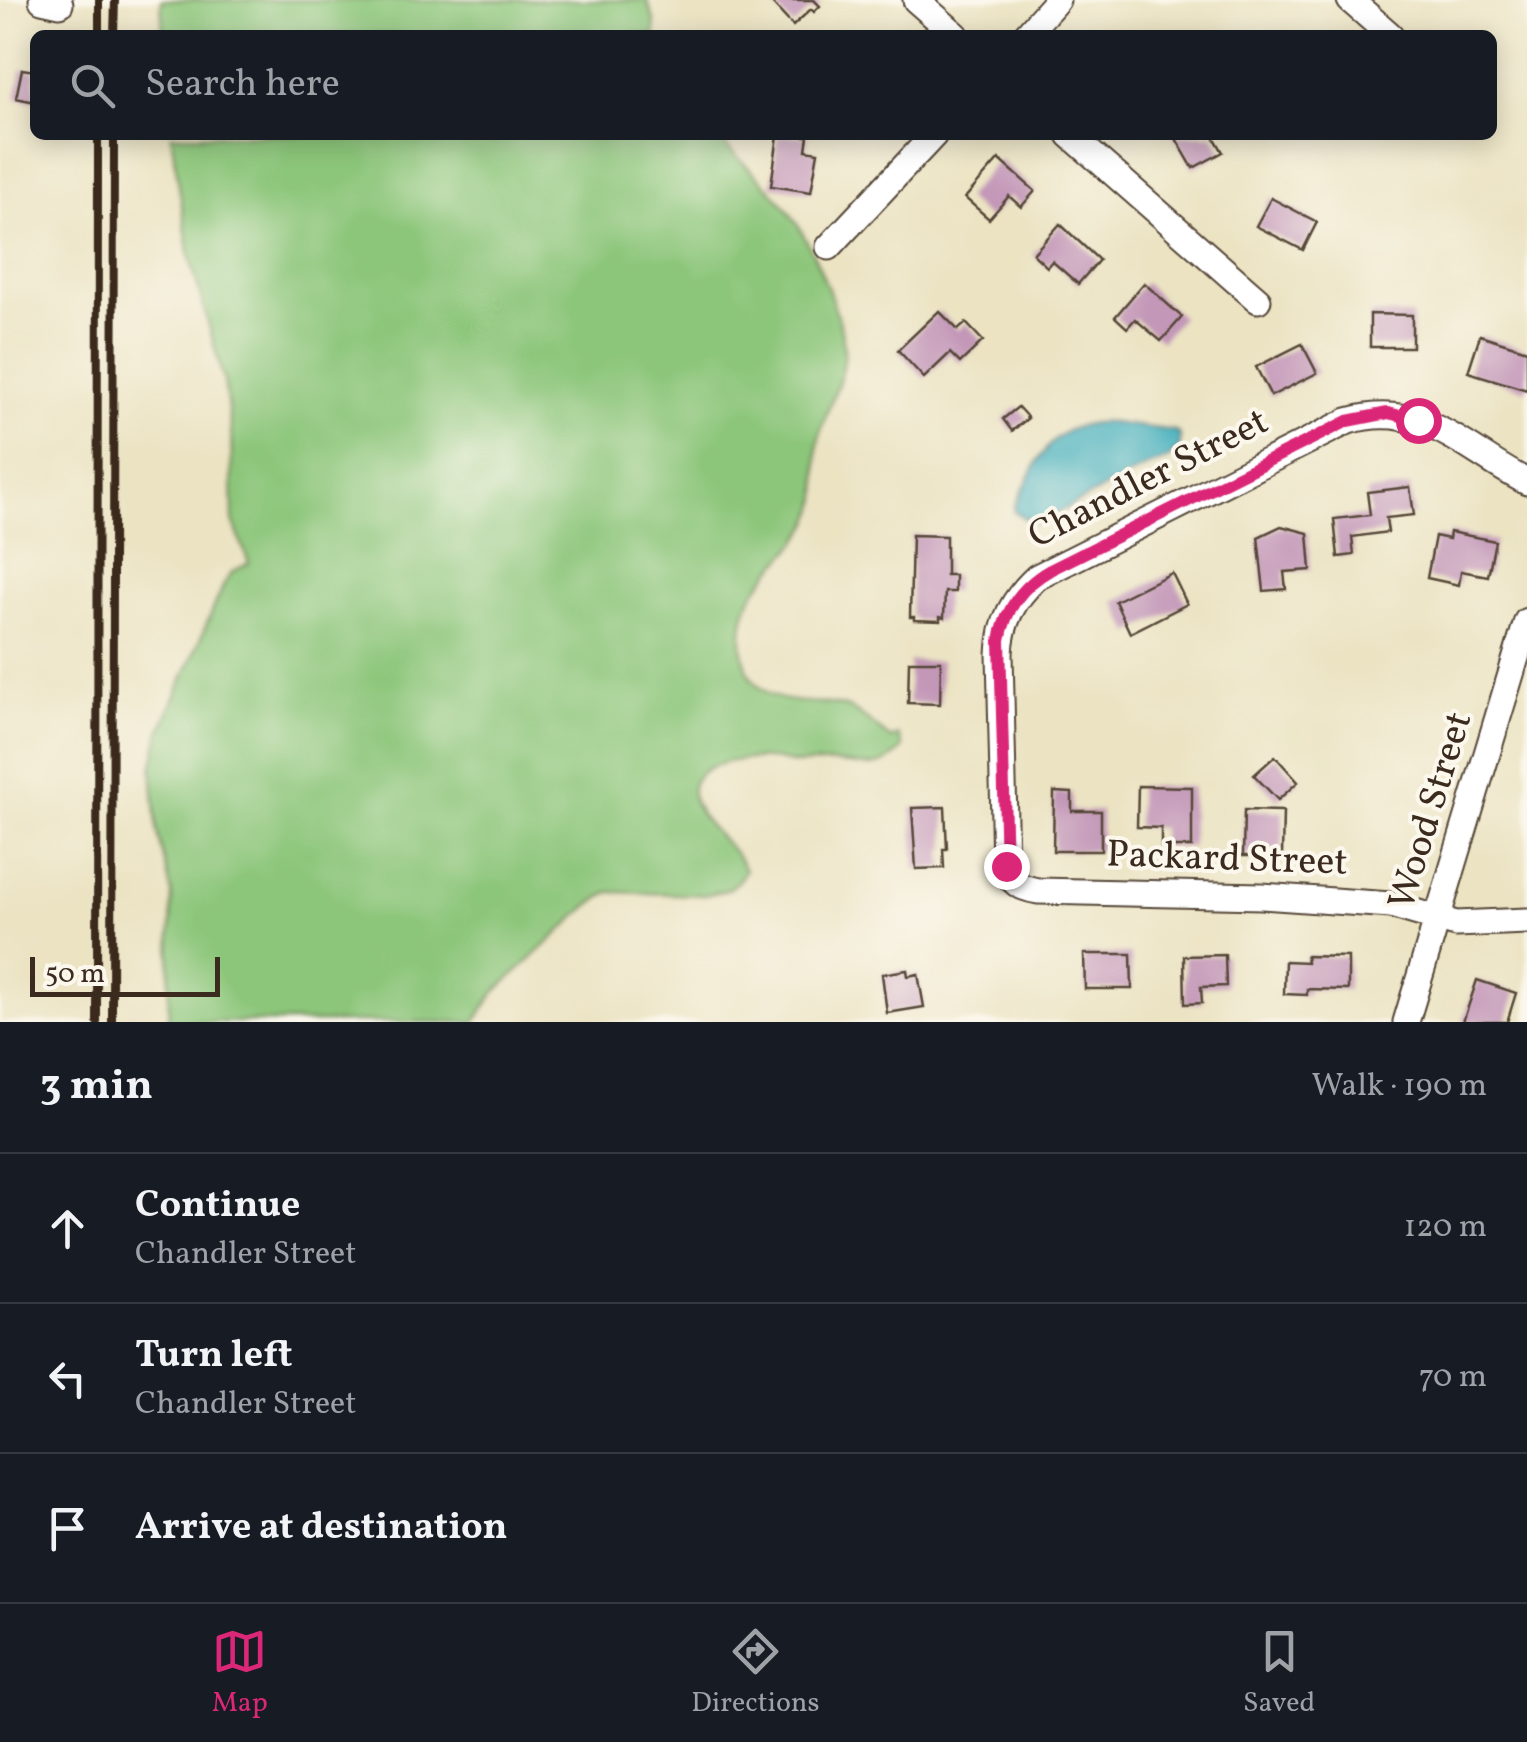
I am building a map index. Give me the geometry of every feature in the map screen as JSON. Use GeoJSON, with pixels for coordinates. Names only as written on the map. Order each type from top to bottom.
{"type":"FeatureCollection","features":[{"type":"Feature","properties":{"kind":"street"},"geometry":{"type":"LineString","coordinates":[[916,0],[950,30]]}},
{"type":"Feature","properties":{"kind":"street"},"geometry":{"type":"LineString","coordinates":[[1030,30],[1057,0]]}},
{"type":"Feature","properties":{"kind":"street"},"geometry":{"type":"LineString","coordinates":[[1350,0],[1384,30]]}},
{"type":"Feature","properties":{"kind":"street"},"geometry":{"type":"LineString","coordinates":[[829,247],[929,140]]}},
{"type":"Feature","properties":{"kind":"street"},"geometry":{"type":"LineString","coordinates":[[1076,140],[1258,300]]}},
{"type":"Feature","properties":{"kind":"street","name":"Chandler Street"},"geometry":{"type":"LineString","coordinates":[[1012,880],[1005,864],[1000,640],[1016,598],[1037,578],[1348,421],[1373,414],[1418,420],[1527,482]]}},
{"type":"Feature","properties":{"kind":"street","name":"Wood Street"},"geometry":{"type":"LineString","coordinates":[[1406,1022],[1527,621]]}},
{"type":"Feature","properties":{"kind":"street","name":"Packard Street"},"geometry":{"type":"LineString","coordinates":[[1012,880],[1020,887],[1038,891],[1262,896],[1391,905],[1456,924],[1527,922]]}},
{"type":"Feature","properties":{"kind":"green space"},"geometry":{"type":"Polygon","coordinates":[[[161,0],[647,0],[655,30],[163,30],[161,0]]]}},
{"type":"Feature","properties":{"kind":"green space"},"geometry":{"type":"Polygon","coordinates":[[[172,140],[720,140],[772,192],[798,225],[826,283],[844,344],[842,370],[819,439],[817,505],[805,531],[749,602],[743,620],[746,665],[761,689],[772,695],[849,708],[891,739],[898,735],[903,747],[875,766],[758,759],[731,761],[705,770],[692,788],[694,801],[740,861],[745,870],[739,880],[727,890],[704,895],[609,892],[589,905],[494,993],[475,1022],[168,1022],[172,894],[157,829],[152,768],[160,732],[224,584],[232,572],[249,563],[233,521],[231,429],[224,381],[190,258],[172,140]]]}},
{"type":"Feature","properties":{"kind":"water"},"geometry":{"type":"Polygon","coordinates":[[[1106,422],[1175,431],[1180,435],[1180,447],[1167,460],[1044,520],[1033,523],[1014,512],[1039,459],[1058,437],[1086,424],[1106,422]]]}},
{"type":"Feature","properties":{"kind":"building"},"geometry":{"type":"Polygon","coordinates":[[[769,0],[814,0],[820,6],[793,26],[769,0]]]}},
{"type":"Feature","properties":{"kind":"building"},"geometry":{"type":"Polygon","coordinates":[[[22,69],[30,70],[30,101],[16,98],[22,69]]]}},
{"type":"Feature","properties":{"kind":"building"},"geometry":{"type":"Polygon","coordinates":[[[777,140],[807,140],[806,150],[818,152],[811,192],[771,186],[777,140]]]}},
{"type":"Feature","properties":{"kind":"building"},"geometry":{"type":"Polygon","coordinates":[[[1177,140],[1216,140],[1223,152],[1193,168],[1177,140]]]}},
{"type":"Feature","properties":{"kind":"building"},"geometry":{"type":"Polygon","coordinates":[[[999,159],[1035,191],[1021,207],[1009,196],[989,219],[965,198],[999,159]]]}},
{"type":"Feature","properties":{"kind":"building"},"geometry":{"type":"Polygon","coordinates":[[[1271,198],[1317,222],[1303,250],[1256,226],[1271,198]]]}},
{"type":"Feature","properties":{"kind":"building"},"geometry":{"type":"Polygon","coordinates":[[[1060,224],[1099,260],[1078,284],[1052,261],[1047,267],[1033,254],[1060,224]]]}},
{"type":"Feature","properties":{"kind":"building"},"geometry":{"type":"Polygon","coordinates":[[[1144,283],[1182,317],[1161,341],[1135,319],[1127,328],[1115,317],[1144,283]]]}},
{"type":"Feature","properties":{"kind":"building"},"geometry":{"type":"Polygon","coordinates":[[[939,311],[958,330],[966,323],[983,341],[960,363],[950,353],[924,378],[898,350],[939,311]]]}},
{"type":"Feature","properties":{"kind":"building"},"geometry":{"type":"Polygon","coordinates":[[[1370,314],[1412,315],[1412,347],[1370,347],[1370,314]]]}},
{"type":"Feature","properties":{"kind":"building"},"geometry":{"type":"Polygon","coordinates":[[[1480,335],[1527,350],[1527,390],[1468,372],[1480,335]]]}},
{"type":"Feature","properties":{"kind":"building"},"geometry":{"type":"Polygon","coordinates":[[[1302,344],[1317,373],[1271,396],[1256,367],[1302,344]]]}},
{"type":"Feature","properties":{"kind":"building"},"geometry":{"type":"Polygon","coordinates":[[[1018,407],[1028,418],[1012,431],[1003,419],[1018,407]]]}},
{"type":"Feature","properties":{"kind":"building"},"geometry":{"type":"Polygon","coordinates":[[[1410,487],[1414,515],[1386,518],[1388,532],[1352,537],[1354,555],[1338,557],[1334,519],[1370,515],[1367,492],[1410,487]]]}},
{"type":"Feature","properties":{"kind":"building"},"geometry":{"type":"Polygon","coordinates":[[[1281,526],[1308,533],[1311,570],[1284,572],[1286,589],[1264,591],[1258,537],[1281,526]]]}},
{"type":"Feature","properties":{"kind":"building"},"geometry":{"type":"Polygon","coordinates":[[[1450,532],[1495,541],[1488,576],[1461,571],[1459,585],[1427,578],[1435,536],[1449,539],[1450,532]]]}},
{"type":"Feature","properties":{"kind":"building"},"geometry":{"type":"Polygon","coordinates":[[[912,535],[946,536],[946,575],[955,575],[955,592],[945,592],[944,618],[940,617],[940,621],[910,617],[912,535]]]}},
{"type":"Feature","properties":{"kind":"building"},"geometry":{"type":"Polygon","coordinates":[[[1172,573],[1187,604],[1130,633],[1115,601],[1172,573]]]}},
{"type":"Feature","properties":{"kind":"building"},"geometry":{"type":"Polygon","coordinates":[[[909,661],[941,661],[940,704],[908,703],[909,661]]]}},
{"type":"Feature","properties":{"kind":"building"},"geometry":{"type":"Polygon","coordinates":[[[1275,756],[1298,782],[1278,800],[1254,775],[1275,756]]]}},
{"type":"Feature","properties":{"kind":"building"},"geometry":{"type":"Polygon","coordinates":[[[1138,786],[1192,787],[1192,847],[1161,847],[1161,828],[1137,827],[1138,786]]]}},
{"type":"Feature","properties":{"kind":"building"},"geometry":{"type":"Polygon","coordinates":[[[1054,792],[1072,793],[1072,811],[1101,811],[1101,851],[1053,851],[1054,792]]]}},
{"type":"Feature","properties":{"kind":"building"},"geometry":{"type":"Polygon","coordinates":[[[945,807],[944,868],[916,869],[912,808],[945,807]]]}},
{"type":"Feature","properties":{"kind":"building"},"geometry":{"type":"Polygon","coordinates":[[[1244,810],[1283,811],[1282,856],[1243,856],[1244,810]]]}},
{"type":"Feature","properties":{"kind":"building"},"geometry":{"type":"Polygon","coordinates":[[[1084,954],[1131,954],[1132,989],[1085,989],[1084,954]]]}},
{"type":"Feature","properties":{"kind":"building"},"geometry":{"type":"Polygon","coordinates":[[[1225,955],[1226,986],[1201,987],[1202,1003],[1185,1004],[1184,956],[1225,955]]]}},
{"type":"Feature","properties":{"kind":"building"},"geometry":{"type":"Polygon","coordinates":[[[1306,956],[1348,957],[1348,990],[1307,989],[1307,995],[1284,994],[1285,961],[1307,962],[1306,956]]]}},
{"type":"Feature","properties":{"kind":"building"},"geometry":{"type":"Polygon","coordinates":[[[907,970],[908,976],[918,974],[924,1007],[887,1013],[882,974],[907,970]]]}},
{"type":"Feature","properties":{"kind":"building"},"geometry":{"type":"Polygon","coordinates":[[[1477,980],[1516,993],[1507,1022],[1463,1022],[1477,980]]]}},
{"type":"Feature","properties":{"kind":"railway"},"geometry":{"type":"LineString","coordinates":[[99,0],[99,30]]}},
{"type":"Feature","properties":{"kind":"railway"},"geometry":{"type":"LineString","coordinates":[[114,30],[115,0]]}},
{"type":"Feature","properties":{"kind":"railway"},"geometry":{"type":"LineString","coordinates":[[97,1022],[98,140]]}},
{"type":"Feature","properties":{"kind":"railway"},"geometry":{"type":"LineString","coordinates":[[112,1022],[114,140]]}},
{"type":"Feature","properties":{"kind":"route"},"geometry":{"type":"LineString","coordinates":[[1006,866],[1000,640],[1016,598],[1050,570],[1348,421],[1388,413],[1418,420]]}}]}
